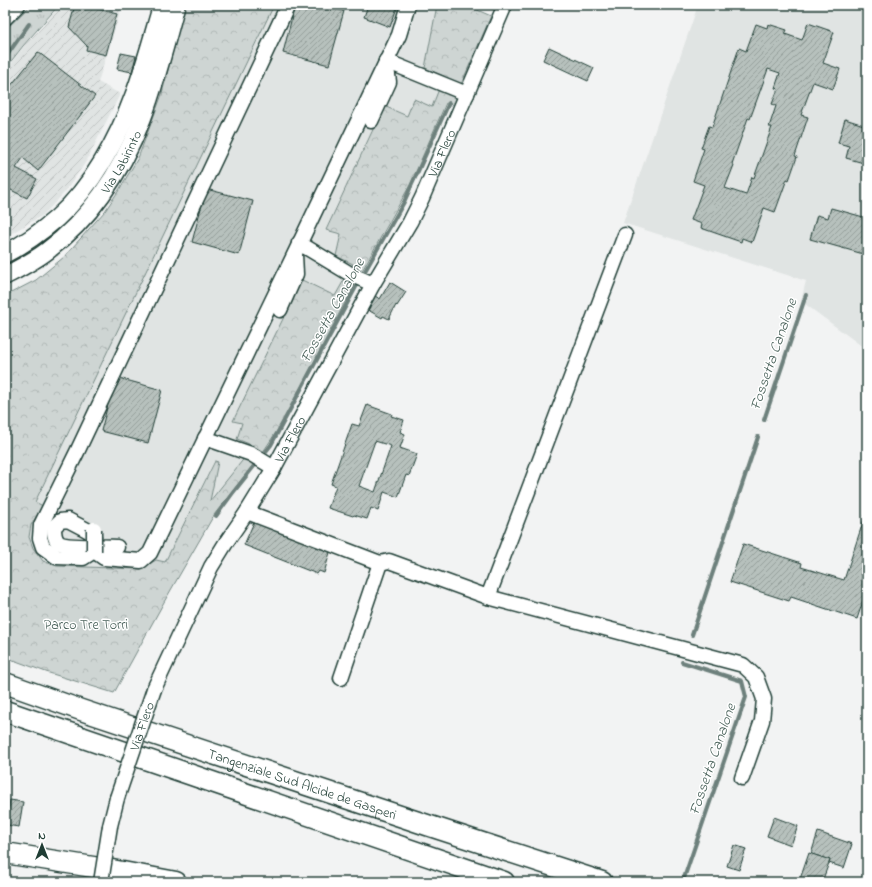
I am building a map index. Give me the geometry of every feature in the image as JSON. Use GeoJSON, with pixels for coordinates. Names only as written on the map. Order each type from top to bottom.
{"type":"FeatureCollection","features":[{"type":"Feature","properties":{"kind":"highway"},"geometry":{"type":"LineString","coordinates":[[5,669],[49,684],[81,710]]}},
{"type":"Feature","properties":{"kind":"highway","name":"Tangenziale Sud Alcide de Gasperi"},"geometry":{"type":"LineString","coordinates":[[5,683],[81,710],[602,882]]}},
{"type":"Feature","properties":{"kind":"highway","name":"Tangenziale Sud Alcide de Gasperi"},"geometry":{"type":"LineString","coordinates":[[5,710],[504,882]]}},
{"type":"Feature","properties":{"kind":"highway"},"geometry":{"type":"LineString","coordinates":[[5,853],[176,882]]}},
{"type":"Feature","properties":{"kind":"main road","name":"Via Labirinto"},"geometry":{"type":"LineString","coordinates":[[5,254],[33,238],[58,217],[81,193],[94,175],[116,136],[131,102],[162,5]]}},
{"type":"Feature","properties":{"kind":"main road","name":"Via Labirinto"},"geometry":{"type":"LineString","coordinates":[[5,276],[46,251],[70,231],[92,208],[113,177],[142,118],[156,76],[176,5]]}},
{"type":"Feature","properties":{"kind":"street"},"geometry":{"type":"LineString","coordinates":[[5,18],[18,5]]}},
{"type":"Feature","properties":{"kind":"street"},"geometry":{"type":"LineString","coordinates":[[94,539],[83,558],[57,557],[43,548],[40,538],[41,525],[288,5]]}},
{"type":"Feature","properties":{"kind":"street"},"geometry":{"type":"LineString","coordinates":[[116,547],[67,545],[58,542],[54,535],[54,527],[60,521],[68,520],[89,531],[94,539],[104,558],[141,561],[150,553],[386,62],[408,5]]}},
{"type":"Feature","properties":{"kind":"street","name":"Via Flero"},"geometry":{"type":"LineString","coordinates":[[101,882],[110,826],[117,798],[154,689],[211,567],[274,468],[373,284],[410,222],[422,198],[459,91],[505,5]]}},
{"type":"Feature","properties":{"kind":"street"},"geometry":{"type":"LineString","coordinates":[[386,62],[459,91]]}},
{"type":"Feature","properties":{"kind":"street"},"geometry":{"type":"LineString","coordinates":[[371,121],[389,82],[386,62]]}},
{"type":"Feature","properties":{"kind":"street"},"geometry":{"type":"LineString","coordinates":[[488,597],[625,235]]}},
{"type":"Feature","properties":{"kind":"street"},"geometry":{"type":"LineString","coordinates":[[297,248],[373,284]]}},
{"type":"Feature","properties":{"kind":"street"},"geometry":{"type":"LineString","coordinates":[[280,310],[296,274],[297,248]]}},
{"type":"Feature","properties":{"kind":"street"},"geometry":{"type":"LineString","coordinates":[[205,438],[250,454],[274,468]]}},
{"type":"Feature","properties":{"kind":"street"},"geometry":{"type":"LineString","coordinates":[[247,512],[380,563],[389,561],[488,597],[742,665],[756,677],[764,698],[762,720],[742,778]]}},
{"type":"Feature","properties":{"kind":"street"},"geometry":{"type":"LineString","coordinates":[[341,678],[380,563]]}},
{"type":"Feature","properties":{"kind":"shaded area"},"geometry":{"type":"Polygon","coordinates":[[[60,5],[114,5],[122,7],[98,82],[120,94],[87,160],[65,192],[43,215],[5,237],[5,71],[60,5]]]}},
{"type":"Feature","properties":{"kind":"shaded area"},"geometry":{"type":"Polygon","coordinates":[[[274,5],[437,5],[425,68],[444,76],[432,107],[414,99],[408,116],[384,106],[326,229],[341,234],[353,264],[335,296],[302,280],[234,421],[242,423],[237,439],[255,446],[209,501],[218,463],[214,461],[165,562],[156,560],[141,569],[57,566],[43,561],[33,548],[29,537],[31,525],[43,506],[35,502],[274,5]]]}},
{"type":"Feature","properties":{"kind":"shaded area"},"geometry":{"type":"Polygon","coordinates":[[[698,5],[867,5],[867,350],[801,301],[806,281],[623,223],[698,5]]]}},
{"type":"Feature","properties":{"kind":"green space"},"geometry":{"type":"Polygon","coordinates":[[[31,5],[59,5],[5,69],[5,30],[31,5]]]}},
{"type":"Feature","properties":{"kind":"green space","name":"Parco Tre Torri"},"geometry":{"type":"Polygon","coordinates":[[[185,5],[274,5],[35,502],[43,506],[31,525],[29,537],[33,548],[43,561],[57,566],[141,569],[156,560],[165,562],[215,461],[218,462],[210,501],[254,446],[237,439],[242,423],[233,421],[302,280],[335,296],[353,264],[336,256],[341,234],[326,230],[384,106],[407,116],[414,99],[432,107],[444,76],[425,68],[437,5],[466,5],[491,16],[452,105],[446,103],[410,185],[353,287],[282,423],[265,449],[214,515],[114,693],[46,672],[5,657],[5,296],[36,280],[64,257],[105,211],[119,190],[138,158],[161,97],[185,5]]]}},
{"type":"Feature","properties":{"kind":"building"},"geometry":{"type":"Polygon","coordinates":[[[75,5],[83,5],[117,14],[106,55],[86,50],[87,46],[69,27],[75,5]]]}},
{"type":"Feature","properties":{"kind":"building"},"geometry":{"type":"Polygon","coordinates":[[[295,5],[319,5],[344,11],[329,65],[283,53],[295,5]]]}},
{"type":"Feature","properties":{"kind":"building"},"geometry":{"type":"Polygon","coordinates":[[[368,5],[398,5],[390,27],[364,17],[368,5]]]}},
{"type":"Feature","properties":{"kind":"building"},"geometry":{"type":"Polygon","coordinates":[[[808,23],[834,32],[823,63],[840,69],[833,89],[813,82],[801,115],[808,117],[795,156],[797,157],[775,212],[764,208],[752,242],[742,238],[741,242],[701,228],[702,224],[691,220],[704,185],[693,181],[704,149],[701,148],[709,126],[712,127],[739,48],[746,51],[756,24],[767,28],[768,24],[787,30],[785,34],[802,40],[808,23]],[[768,69],[750,119],[748,118],[732,164],[734,165],[725,188],[746,195],[752,177],[754,178],[772,127],[769,127],[776,106],[772,104],[778,89],[775,88],[780,73],[768,69]]]}},
{"type":"Feature","properties":{"kind":"building"},"geometry":{"type":"Polygon","coordinates":[[[549,47],[594,68],[588,81],[543,60],[549,47]]]}},
{"type":"Feature","properties":{"kind":"building"},"geometry":{"type":"Polygon","coordinates":[[[38,52],[95,96],[38,171],[23,158],[16,168],[37,179],[27,198],[5,187],[5,93],[38,52]]]}},
{"type":"Feature","properties":{"kind":"building"},"geometry":{"type":"Polygon","coordinates":[[[121,53],[136,56],[132,72],[117,69],[121,53]]]}},
{"type":"Feature","properties":{"kind":"building"},"geometry":{"type":"Polygon","coordinates":[[[845,119],[867,126],[867,164],[846,158],[849,146],[838,143],[845,119]]]}},
{"type":"Feature","properties":{"kind":"building"},"geometry":{"type":"Polygon","coordinates":[[[206,189],[253,201],[239,255],[192,242],[206,189]]]}},
{"type":"Feature","properties":{"kind":"building"},"geometry":{"type":"Polygon","coordinates":[[[831,208],[867,218],[867,255],[810,239],[817,215],[828,218],[831,208]]]}},
{"type":"Feature","properties":{"kind":"building"},"geometry":{"type":"Polygon","coordinates":[[[390,282],[406,292],[397,306],[396,305],[389,319],[383,316],[382,318],[368,310],[375,296],[380,299],[390,282]]]}},
{"type":"Feature","properties":{"kind":"building"},"geometry":{"type":"Polygon","coordinates":[[[115,377],[162,390],[148,443],[101,431],[115,377]]]}},
{"type":"Feature","properties":{"kind":"building"},"geometry":{"type":"Polygon","coordinates":[[[367,405],[392,414],[391,416],[404,420],[400,432],[405,434],[400,448],[417,454],[409,476],[406,475],[398,497],[384,492],[378,511],[371,508],[367,519],[328,508],[336,486],[331,484],[352,424],[359,426],[367,405]],[[375,441],[359,486],[375,492],[391,446],[375,441]]]}},
{"type":"Feature","properties":{"kind":"building"},"geometry":{"type":"Polygon","coordinates":[[[867,510],[867,589],[857,619],[791,597],[789,601],[730,582],[743,544],[802,563],[801,567],[844,580],[867,510]]]}},
{"type":"Feature","properties":{"kind":"building"},"geometry":{"type":"Polygon","coordinates":[[[254,522],[314,545],[331,549],[324,573],[319,571],[317,574],[244,545],[254,522]]]}},
{"type":"Feature","properties":{"kind":"building"},"geometry":{"type":"Polygon","coordinates":[[[10,800],[23,802],[19,827],[6,825],[10,800]]]}},
{"type":"Feature","properties":{"kind":"building"},"geometry":{"type":"Polygon","coordinates":[[[774,817],[798,826],[791,845],[767,836],[774,817]]]}},
{"type":"Feature","properties":{"kind":"building"},"geometry":{"type":"Polygon","coordinates":[[[818,832],[852,844],[844,868],[829,863],[830,860],[811,854],[818,832]]]}},
{"type":"Feature","properties":{"kind":"building"},"geometry":{"type":"Polygon","coordinates":[[[734,845],[746,849],[739,870],[727,866],[734,845]]]}},
{"type":"Feature","properties":{"kind":"building"},"geometry":{"type":"Polygon","coordinates":[[[809,853],[830,860],[822,882],[799,882],[809,853]]]}},
{"type":"Feature","properties":{"kind":"waterway"},"geometry":{"type":"LineString","coordinates":[[5,58],[29,24]]}},
{"type":"Feature","properties":{"kind":"waterway","name":"Fossetta Canalone"},"geometry":{"type":"LineString","coordinates":[[216,516],[271,445],[356,287],[404,202],[449,103]]}},
{"type":"Feature","properties":{"kind":"waterway","name":"Fossetta Canalone"},"geometry":{"type":"LineString","coordinates":[[764,420],[806,295]]}},
{"type":"Feature","properties":{"kind":"waterway","name":"Fossetta Canalone"},"geometry":{"type":"LineString","coordinates":[[692,635],[758,437]]}},
{"type":"Feature","properties":{"kind":"waterway","name":"Fossetta Canalone"},"geometry":{"type":"LineString","coordinates":[[682,662],[742,681],[746,697],[683,881]]}}]}
